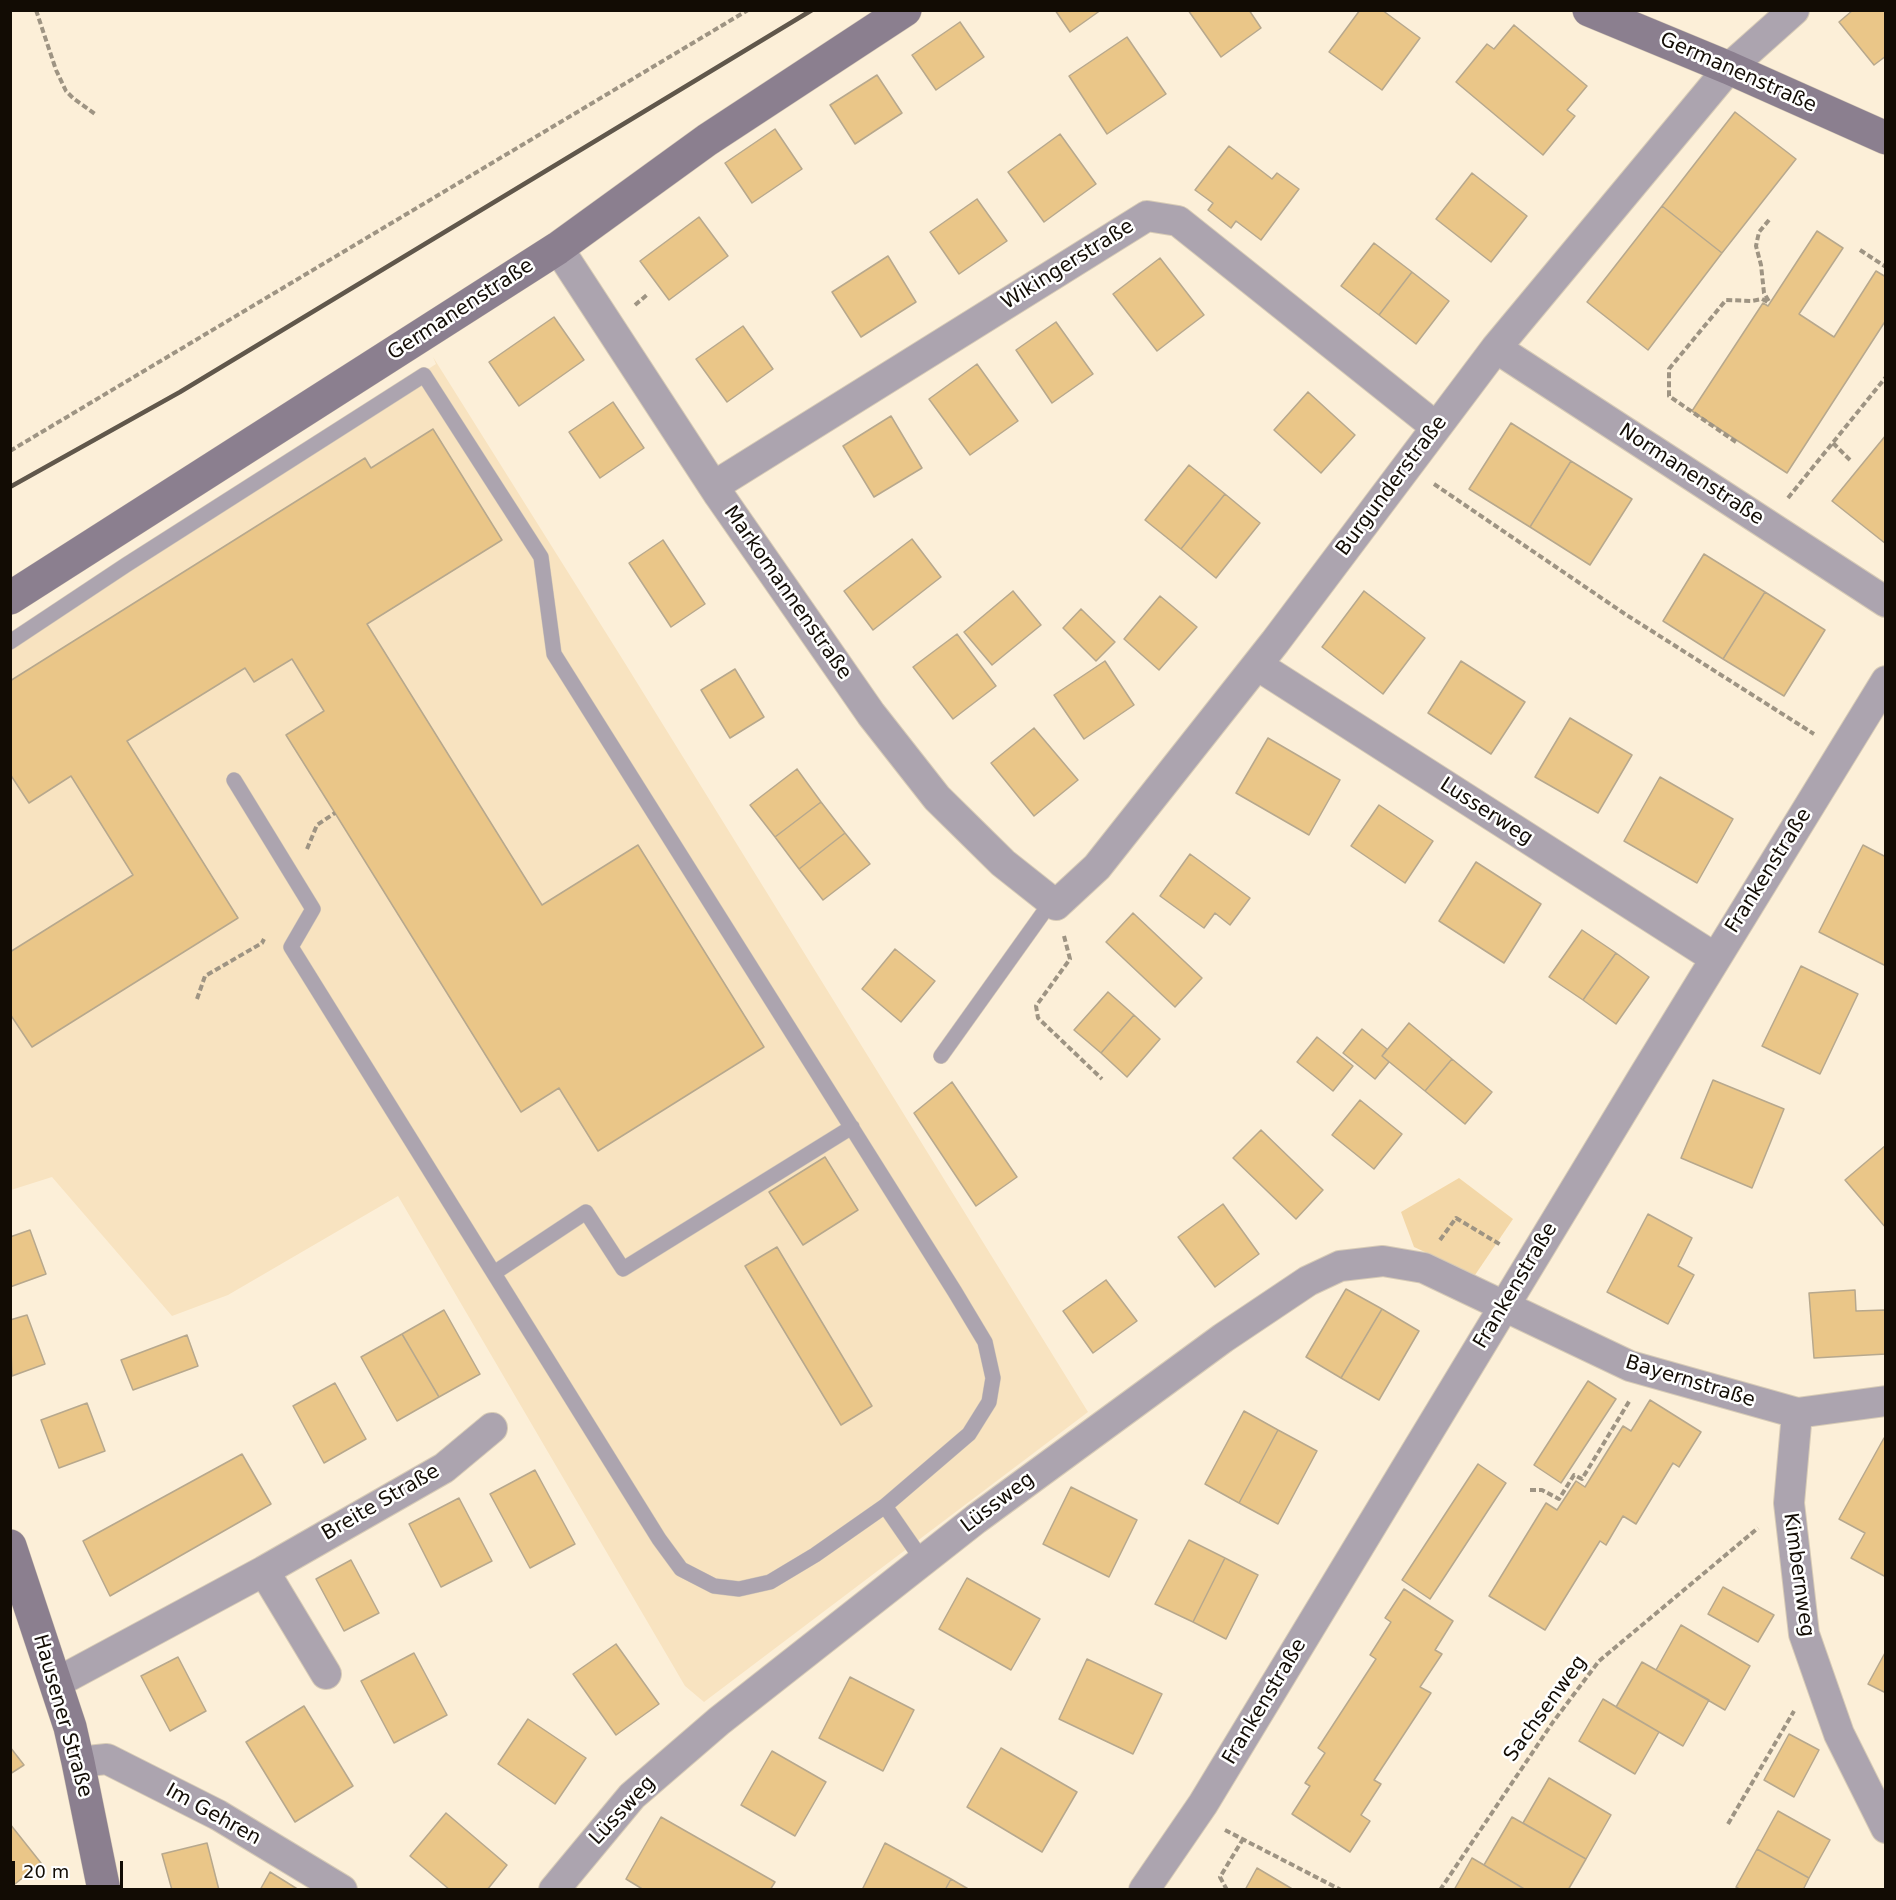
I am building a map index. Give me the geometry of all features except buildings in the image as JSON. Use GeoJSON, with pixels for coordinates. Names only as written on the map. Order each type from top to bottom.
{"type":"FeatureCollection","features":[{"type":"Feature","properties":{"kind":"street","name":"Germanenstraße"},"geometry":{"type":"LineString","coordinates":[[10,598],[558,248],[707,140],[905,10]]}},
{"type":"Feature","properties":{"kind":"street","name":"Germanenstraße"},"geometry":{"type":"LineString","coordinates":[[1589,10],[1729,68],[1886,138]]}},
{"type":"Feature","properties":{"kind":"street","name":"Burgunderstraße"},"geometry":{"type":"LineString","coordinates":[[1054,904],[1097,867],[1257,665],[1496,348],[1729,68],[1794,10]]}},
{"type":"Feature","properties":{"kind":"street","name":"Wikingerstraße"},"geometry":{"type":"LineString","coordinates":[[714,486],[1147,216],[1178,221],[1436,427]]}},
{"type":"Feature","properties":{"kind":"street","name":"Markomannenstraße"},"geometry":{"type":"LineString","coordinates":[[558,248],[714,486],[871,714],[937,798],[1003,863],[1054,904]]}},
{"type":"Feature","properties":{"kind":"street","name":"Normanenstraße"},"geometry":{"type":"LineString","coordinates":[[1496,348],[1886,602]]}},
{"type":"Feature","properties":{"kind":"street","name":"Lusserweg"},"geometry":{"type":"LineString","coordinates":[[1257,665],[1715,958]]}},
{"type":"Feature","properties":{"kind":"street","name":"Frankenstraße"},"geometry":{"type":"LineString","coordinates":[[1144,1890],[1196,1815],[1715,958],[1886,681]]}},
{"type":"Feature","properties":{"kind":"street","name":"Lüssweg"},"geometry":{"type":"LineString","coordinates":[[554,1890],[639,1790],[719,1721],[982,1515],[1223,1338],[1308,1281],[1340,1266],[1383,1261],[1424,1268],[1504,1306]]}},
{"type":"Feature","properties":{"kind":"street","name":"Bayernstraße"},"geometry":{"type":"LineString","coordinates":[[1504,1306],[1630,1366],[1797,1413],[1886,1401]]}},
{"type":"Feature","properties":{"kind":"street","name":"Kimbernweg"},"geometry":{"type":"LineString","coordinates":[[1797,1413],[1788,1503],[1804,1634],[1839,1734],[1886,1828]]}},
{"type":"Feature","properties":{"kind":"street","name":"Breite Straße"},"geometry":{"type":"LineString","coordinates":[[56,1683],[264,1571],[444,1468],[492,1428]]}},
{"type":"Feature","properties":{"kind":"street","name":"Hausener Straße"},"geometry":{"type":"LineString","coordinates":[[10,1546],[70,1727],[104,1890]]}},
{"type":"Feature","properties":{"kind":"street"},"geometry":{"type":"LineString","coordinates":[[264,1571],[326,1674]]}},
{"type":"Feature","properties":{"kind":"street","name":"Im Gehren"},"geometry":{"type":"LineString","coordinates":[[78,1761],[107,1759],[218,1815],[342,1890]]}},
{"type":"Feature","properties":{"kind":"lane"},"geometry":{"type":"LineString","coordinates":[[10,642],[424,375],[541,557],[554,654],[985,1342],[993,1378],[989,1402],[969,1434],[885,1506],[815,1555],[770,1582],[740,1589],[714,1586],[681,1569],[659,1539],[291,947],[313,909],[234,780]]}},
{"type":"Feature","properties":{"kind":"lane"},"geometry":{"type":"LineString","coordinates":[[941,1056],[1054,904]]}},
{"type":"Feature","properties":{"kind":"lane"},"geometry":{"type":"LineString","coordinates":[[494,1274],[586,1212],[623,1269],[852,1127]]}},
{"type":"Feature","properties":{"kind":"lane"},"geometry":{"type":"LineString","coordinates":[[885,1506],[923,1561]]}},
{"type":"Feature","properties":{"kind":"path"},"geometry":{"type":"LineString","coordinates":[[36,10],[56,70],[66,91],[73,99],[95,114]]}},
{"type":"Feature","properties":{"kind":"path"},"geometry":{"type":"LineString","coordinates":[[10,451],[748,10]]}},
{"type":"Feature","properties":{"kind":"path"},"geometry":{"type":"LineString","coordinates":[[1736,442],[1669,396],[1669,369],[1726,300],[1762,299],[1770,303],[1764,293],[1756,246],[1759,232],[1769,220]]}},
{"type":"Feature","properties":{"kind":"path"},"geometry":{"type":"LineString","coordinates":[[1860,250],[1886,267]]}},
{"type":"Feature","properties":{"kind":"path"},"geometry":{"type":"LineString","coordinates":[[1767,524],[1886,377]]}},
{"type":"Feature","properties":{"kind":"path"},"geometry":{"type":"LineString","coordinates":[[1833,443],[1851,461]]}},
{"type":"Feature","properties":{"kind":"path"},"geometry":{"type":"LineString","coordinates":[[1407,466],[1625,614],[1842,752]]}},
{"type":"Feature","properties":{"kind":"path"},"geometry":{"type":"LineString","coordinates":[[295,880],[317,825],[335,813]]}},
{"type":"Feature","properties":{"kind":"path"},"geometry":{"type":"LineString","coordinates":[[1054,904],[1070,959],[1036,1006],[1038,1018],[1102,1079]]}},
{"type":"Feature","properties":{"kind":"path"},"geometry":{"type":"LineString","coordinates":[[197,999],[205,976],[262,942],[268,932]]}},
{"type":"Feature","properties":{"kind":"path"},"geometry":{"type":"LineString","coordinates":[[1424,1268],[1430,1254],[1456,1218],[1530,1263]]}},
{"type":"Feature","properties":{"kind":"path"},"geometry":{"type":"LineString","coordinates":[[1530,1490],[1542,1490],[1558,1499],[1574,1475],[1582,1479],[1648,1371]]}},
{"type":"Feature","properties":{"kind":"path","name":"Sachsenweg"},"geometry":{"type":"LineString","coordinates":[[1440,1890],[1553,1722],[1599,1660],[1788,1503]]}},
{"type":"Feature","properties":{"kind":"path"},"geometry":{"type":"LineString","coordinates":[[1728,1824],[1817,1671]]}},
{"type":"Feature","properties":{"kind":"path"},"geometry":{"type":"LineString","coordinates":[[1196,1815],[1341,1890]]}},
{"type":"Feature","properties":{"kind":"path"},"geometry":{"type":"LineString","coordinates":[[1227,1890],[1220,1877],[1243,1839]]}},
{"type":"Feature","properties":{"kind":"shaded area"},"geometry":{"type":"Polygon","coordinates":[[[433,357],[1088,1412],[704,1702],[685,1686],[398,1196],[228,1295],[172,1316],[52,1177],[11,1190],[11,639],[436,364],[433,357]]]}},
{"type":"Feature","properties":{"kind":"shaded area"},"geometry":{"type":"Polygon","coordinates":[[[1459,1178],[1513,1219],[1475,1275],[1414,1247],[1401,1212],[1459,1178]]]}},
{"type":"Feature","properties":{"kind":"railway"},"geometry":{"type":"LineString","coordinates":[[10,487],[180,392],[812,10]]}}]}
